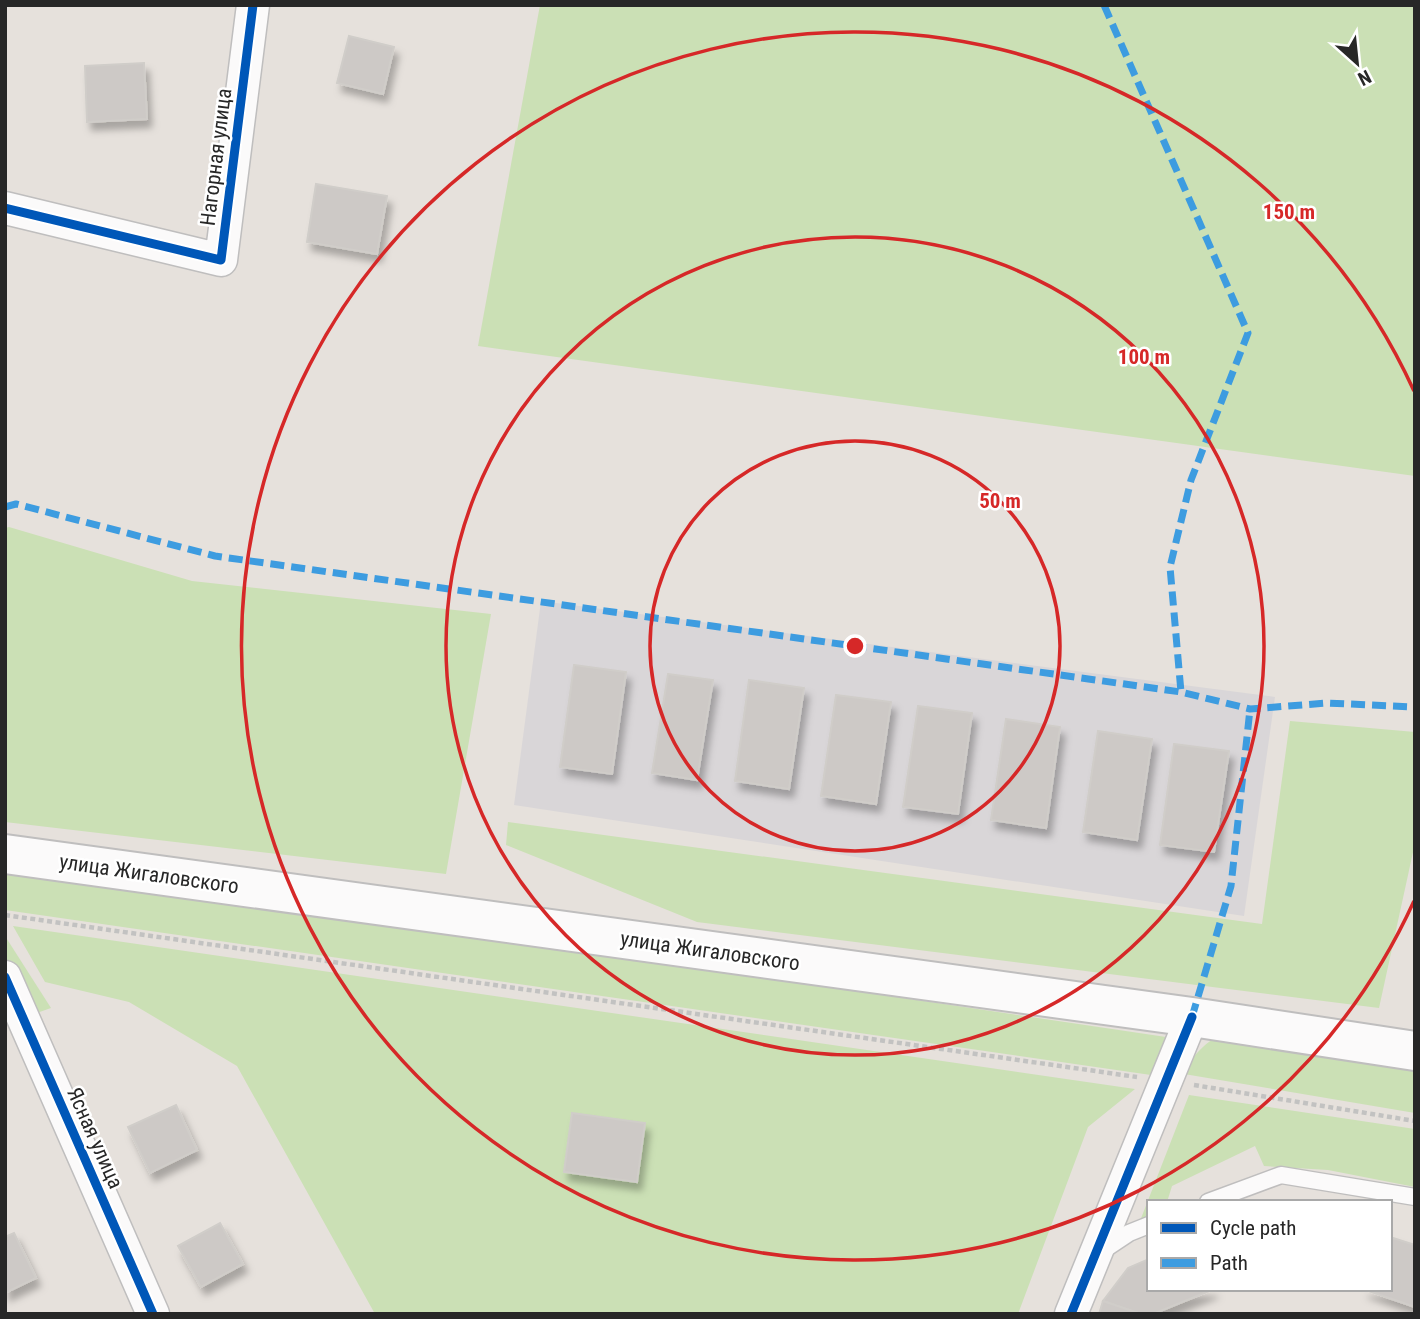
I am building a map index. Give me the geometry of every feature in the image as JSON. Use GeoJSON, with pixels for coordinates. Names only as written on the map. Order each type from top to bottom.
{"type":"FeatureCollection","features":[{"type":"Feature","properties":{"kind":"main road","name":"улица Жигаловского"},"geometry":{"type":"LineString","coordinates":[[5,854],[1192,1017],[1415,1051]]}},
{"type":"Feature","properties":{"kind":"street","name":"Нагорная улица"},"geometry":{"type":"LineString","coordinates":[[5,208],[220,260],[253,5]]}},
{"type":"Feature","properties":{"kind":"street","name":"Ясная улица"},"geometry":{"type":"LineString","coordinates":[[5,977],[153,1314]]}},
{"type":"Feature","properties":{"kind":"street"},"geometry":{"type":"LineString","coordinates":[[1071,1314],[1192,1017]]}},
{"type":"Feature","properties":{"kind":"lane"},"geometry":{"type":"LineString","coordinates":[[1213,1200],[1281,1175],[1415,1197]]}},
{"type":"Feature","properties":{"kind":"lane"},"geometry":{"type":"LineString","coordinates":[[1094,1256],[1129,1233],[1147,1225]]}},
{"type":"Feature","properties":{"kind":"path"},"geometry":{"type":"LineString","coordinates":[[5,915],[1166,1081],[1415,1121]]}},
{"type":"Feature","properties":{"kind":"shaded area"},"geometry":{"type":"Polygon","coordinates":[[[541,601],[1275,697],[1244,916],[514,805],[541,601]]]}},
{"type":"Feature","properties":{"kind":"green space"},"geometry":{"type":"Polygon","coordinates":[[[540,5],[1415,5],[1415,476],[478,346],[540,5]]]}},
{"type":"Feature","properties":{"kind":"green space"},"geometry":{"type":"Polygon","coordinates":[[[5,528],[192,581],[491,614],[446,874],[5,822],[5,528]]]}},
{"type":"Feature","properties":{"kind":"green space"},"geometry":{"type":"Polygon","coordinates":[[[1290,721],[1415,732],[1415,843],[1379,1008],[697,922],[506,845],[508,822],[1262,924],[1290,721]]]}},
{"type":"Feature","properties":{"kind":"green space"},"geometry":{"type":"Polygon","coordinates":[[[5,873],[512,940],[1166,1037],[1151,1075],[5,910],[5,873]]]}},
{"type":"Feature","properties":{"kind":"green space"},"geometry":{"type":"Polygon","coordinates":[[[13,926],[1135,1089],[1088,1127],[1018,1314],[375,1314],[237,1066],[129,1002],[45,982],[13,926]]]}},
{"type":"Feature","properties":{"kind":"green space"},"geometry":{"type":"Polygon","coordinates":[[[5,936],[51,1008],[31,1015],[5,967],[5,936]]]}},
{"type":"Feature","properties":{"kind":"green space"},"geometry":{"type":"Polygon","coordinates":[[[1221,1034],[1415,1066],[1415,1113],[1184,1074],[1199,1051],[1221,1034]]]}},
{"type":"Feature","properties":{"kind":"green space"},"geometry":{"type":"Polygon","coordinates":[[[1189,1095],[1415,1129],[1415,1187],[1328,1170],[1264,1166],[1255,1146],[1172,1186],[1168,1200],[1148,1200],[1189,1095]]]}},
{"type":"Feature","properties":{"kind":"green space"},"geometry":{"type":"Polygon","coordinates":[[[1147,1203],[1147,1220],[1140,1221],[1147,1203]]]}},
{"type":"Feature","properties":{"kind":"building"},"geometry":{"type":"Polygon","coordinates":[[[349,36],[394,47],[383,94],[337,83],[349,36]]]}},
{"type":"Feature","properties":{"kind":"building"},"geometry":{"type":"Polygon","coordinates":[[[144,63],[147,119],[87,122],[85,66],[144,63]]]}},
{"type":"Feature","properties":{"kind":"building"},"geometry":{"type":"Polygon","coordinates":[[[316,184],[387,196],[377,254],[307,242],[316,184]]]}},
{"type":"Feature","properties":{"kind":"building"},"geometry":{"type":"Polygon","coordinates":[[[574,665],[626,672],[612,774],[560,767],[574,665]]]}},
{"type":"Feature","properties":{"kind":"building"},"geometry":{"type":"Polygon","coordinates":[[[668,674],[713,680],[697,780],[652,773],[668,674]]]}},
{"type":"Feature","properties":{"kind":"building"},"geometry":{"type":"Polygon","coordinates":[[[749,680],[804,688],[789,789],[735,781],[749,680]]]}},
{"type":"Feature","properties":{"kind":"building"},"geometry":{"type":"Polygon","coordinates":[[[836,695],[891,702],[876,804],[821,796],[836,695]]]}},
{"type":"Feature","properties":{"kind":"building"},"geometry":{"type":"Polygon","coordinates":[[[918,706],[972,713],[958,814],[903,807],[918,706]]]}},
{"type":"Feature","properties":{"kind":"building"},"geometry":{"type":"Polygon","coordinates":[[[1006,719],[1060,727],[1046,828],[991,820],[1006,719]]]}},
{"type":"Feature","properties":{"kind":"building"},"geometry":{"type":"Polygon","coordinates":[[[1098,731],[1152,739],[1137,840],[1083,832],[1098,731]]]}},
{"type":"Feature","properties":{"kind":"building"},"geometry":{"type":"Polygon","coordinates":[[[1174,744],[1229,751],[1214,852],[1160,845],[1174,744]]]}},
{"type":"Feature","properties":{"kind":"building"},"geometry":{"type":"Polygon","coordinates":[[[176,1105],[197,1150],[150,1173],[128,1127],[176,1105]]]}},
{"type":"Feature","properties":{"kind":"building"},"geometry":{"type":"Polygon","coordinates":[[[572,1113],[645,1123],[637,1182],[564,1172],[572,1113]]]}},
{"type":"Feature","properties":{"kind":"building"},"geometry":{"type":"Polygon","coordinates":[[[220,1223],[243,1264],[201,1287],[178,1246],[220,1223]]]}},
{"type":"Feature","properties":{"kind":"building"},"geometry":{"type":"Polygon","coordinates":[[[14,1233],[36,1278],[5,1293],[5,1237],[14,1233]]]}},
{"type":"Feature","properties":{"kind":"building"},"geometry":{"type":"Polygon","coordinates":[[[1392,1238],[1415,1245],[1415,1307],[1369,1291],[1392,1291],[1392,1238]]]}},
{"type":"Feature","properties":{"kind":"building"},"geometry":{"type":"Polygon","coordinates":[[[1147,1260],[1147,1291],[1209,1291],[1153,1314],[1141,1314],[1103,1301],[1128,1268],[1147,1260]]]}},
{"type":"Feature","properties":{"kind":"building"},"geometry":{"type":"Polygon","coordinates":[[[1103,1301],[1141,1314],[1099,1314],[1103,1301]]]}},
{"type":"Feature","properties":{"kind":"marked path"},"geometry":{"type":"LineString","coordinates":[[1104,5],[1248,333],[1191,480],[1170,567],[1181,692]]}},
{"type":"Feature","properties":{"kind":"marked path"},"geometry":{"type":"LineString","coordinates":[[5,507],[16,504],[215,556],[1181,692],[1250,709],[1327,703],[1415,707]]}},
{"type":"Feature","properties":{"kind":"marked path"},"geometry":{"type":"LineString","coordinates":[[1192,1017],[1231,886],[1250,709]]}},
{"type":"Feature","properties":{"kind":"cycle path"},"geometry":{"type":"LineString","coordinates":[[5,208],[221,260],[253,5]]}},
{"type":"Feature","properties":{"kind":"cycle path"},"geometry":{"type":"LineString","coordinates":[[5,977],[153,1314]]}},
{"type":"Feature","properties":{"kind":"cycle path"},"geometry":{"type":"LineString","coordinates":[[1071,1314],[1192,1017]]}}]}
